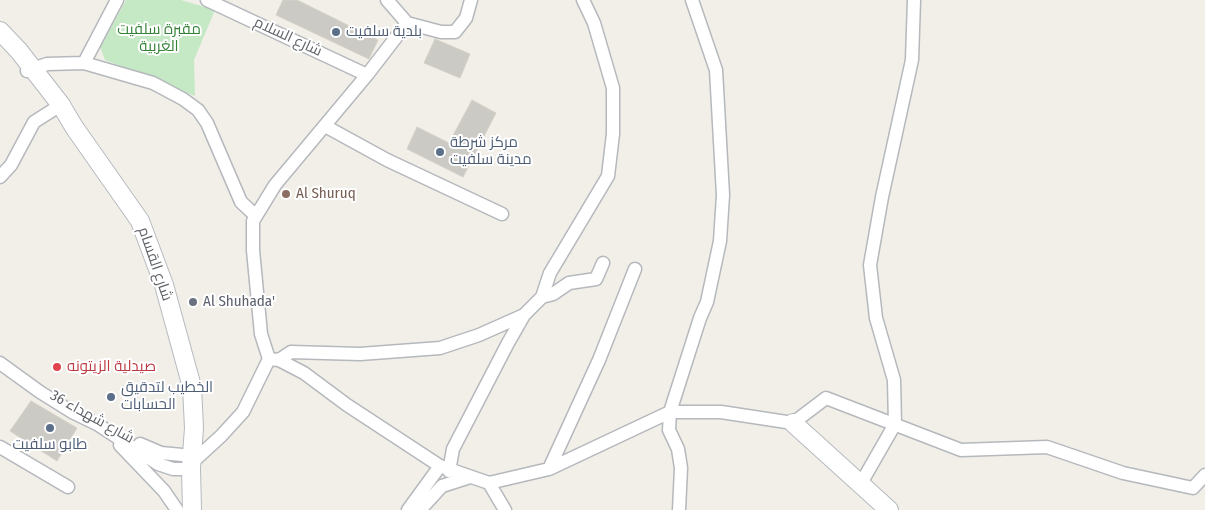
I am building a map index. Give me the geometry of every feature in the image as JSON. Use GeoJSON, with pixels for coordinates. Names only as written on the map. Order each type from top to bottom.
{"type":"FeatureCollection","features":[{"type":"Feature","properties":{"kind":"main road","name":"شارع القسام"},"geometry":{"type":"LineString","coordinates":[[0,31],[30,70],[133,222],[144,246],[159,287],[187,387],[192,510]]}},
{"type":"Feature","properties":{"kind":"main road","name":"شارع القسام"},"geometry":{"type":"LineString","coordinates":[[0,39],[61,105],[74,127],[140,221],[164,285],[192,387],[194,428],[189,461]]}},
{"type":"Feature","properties":{"kind":"main road"},"geometry":{"type":"LineString","coordinates":[[793,423],[889,510]]}},
{"type":"Feature","properties":{"kind":"main road"},"geometry":{"type":"LineString","coordinates":[[186,510],[189,461]]}},
{"type":"Feature","properties":{"kind":"street"},"geometry":{"type":"LineString","coordinates":[[84,63],[117,0]]}},
{"type":"Feature","properties":{"kind":"street","name":"شارع السلام"},"geometry":{"type":"LineString","coordinates":[[207,0],[367,75]]}},
{"type":"Feature","properties":{"kind":"street"},"geometry":{"type":"LineString","coordinates":[[387,0],[407,23],[440,32],[455,32],[466,18],[471,0]]}},
{"type":"Feature","properties":{"kind":"street"},"geometry":{"type":"LineString","coordinates":[[408,510],[445,468],[453,449],[524,315],[542,297],[550,273],[608,176],[613,134],[613,88],[594,23],[583,0]]}},
{"type":"Feature","properties":{"kind":"street"},"geometry":{"type":"LineString","coordinates":[[679,510],[681,468],[678,449],[669,430],[670,412],[700,318],[707,302],[720,241],[723,196],[716,70],[692,0]]}},
{"type":"Feature","properties":{"kind":"street"},"geometry":{"type":"LineString","coordinates":[[860,485],[895,424],[894,380],[876,318],[870,265],[912,60],[914,0]]}},
{"type":"Feature","properties":{"kind":"street"},"geometry":{"type":"LineString","coordinates":[[407,23],[367,75],[346,97],[325,126],[275,184],[253,221],[253,250],[261,334],[274,359],[304,373],[347,405],[445,468],[489,483],[550,469],[670,412],[722,412],[793,423],[826,398],[961,450],[1047,447],[1123,473],[1193,488],[1205,476]]}},
{"type":"Feature","properties":{"kind":"street"},"geometry":{"type":"LineString","coordinates":[[30,70],[47,64],[84,63],[152,83],[198,110],[224,158],[241,202],[256,216]]}},
{"type":"Feature","properties":{"kind":"street"},"geometry":{"type":"LineString","coordinates":[[0,177],[11,165],[34,122],[56,108]]}},
{"type":"Feature","properties":{"kind":"street"},"geometry":{"type":"LineString","coordinates":[[325,126],[379,156],[502,214]]}},
{"type":"Feature","properties":{"kind":"street"},"geometry":{"type":"LineString","coordinates":[[542,297],[553,294],[569,283],[596,279],[603,263]]}},
{"type":"Feature","properties":{"kind":"street"},"geometry":{"type":"LineString","coordinates":[[550,469],[599,360],[635,270]]}},
{"type":"Feature","properties":{"kind":"street"},"geometry":{"type":"LineString","coordinates":[[96,423],[158,464],[173,469],[189,461],[243,412],[274,359],[291,352],[360,354],[440,348],[479,335],[524,315]]}},
{"type":"Feature","properties":{"kind":"street","name":"شارع شهداء 36"},"geometry":{"type":"LineString","coordinates":[[0,357],[42,389],[74,409],[146,448],[189,461]]}},
{"type":"Feature","properties":{"kind":"street","name":"شارع شهداء 36"},"geometry":{"type":"LineString","coordinates":[[0,363],[40,392],[72,412],[96,423]]}},
{"type":"Feature","properties":{"kind":"street"},"geometry":{"type":"LineString","coordinates":[[96,423],[146,471],[177,510]]}},
{"type":"Feature","properties":{"kind":"street"},"geometry":{"type":"LineString","coordinates":[[0,446],[68,487]]}},
{"type":"Feature","properties":{"kind":"street"},"geometry":{"type":"LineString","coordinates":[[420,510],[442,486],[470,477]]}},
{"type":"Feature","properties":{"kind":"street"},"geometry":{"type":"LineString","coordinates":[[489,483],[505,510]]}},
{"type":"Feature","properties":{"kind":"green space","name":"مقبرة سلفيت الغربية"},"geometry":{"type":"Polygon","coordinates":[[[126,0],[181,0],[215,10],[194,60],[195,96],[105,60],[100,47],[126,0]]]}},
{"type":"Feature","properties":{"kind":"building","name":"بلدية سلفيت"},"geometry":{"type":"Polygon","coordinates":[[[283,0],[297,0],[378,40],[369,59],[276,15],[283,0]]]}},
{"type":"Feature","properties":{"kind":"building"},"geometry":{"type":"Polygon","coordinates":[[[435,39],[470,54],[460,78],[424,63],[435,39]]]}},
{"type":"Feature","properties":{"kind":"building"},"geometry":{"type":"Polygon","coordinates":[[[472,100],[496,113],[463,177],[407,149],[417,127],[449,143],[472,100]]]}},
{"type":"Feature","properties":{"kind":"building"},"geometry":{"type":"Polygon","coordinates":[[[31,401],[77,428],[57,461],[10,431],[31,401]]]}},
{"type":"Feature","properties":{"kind":"place","name":"بلدية سلفيت"},"geometry":{"type":"Point","coordinates":[336,32]}},
{"type":"Feature","properties":{"kind":"place","name":"مركز شرطة مدينة سلفيت"},"geometry":{"type":"Point","coordinates":[440,152]}},
{"type":"Feature","properties":{"kind":"place","name":"Al Shuruq"},"geometry":{"type":"Point","coordinates":[286,194]}},
{"type":"Feature","properties":{"kind":"place","name":"Al Shuhada'"},"geometry":{"type":"Point","coordinates":[193,302]}},
{"type":"Feature","properties":{"kind":"place","name":"صيدلية الزيتونه"},"geometry":{"type":"Point","coordinates":[57,367]}},
{"type":"Feature","properties":{"kind":"place","name":"الخطيب لتدقيق الحسابات"},"geometry":{"type":"Point","coordinates":[111,397]}},
{"type":"Feature","properties":{"kind":"place","name":"طابو سلفيت"},"geometry":{"type":"Point","coordinates":[50,428]}}]}
